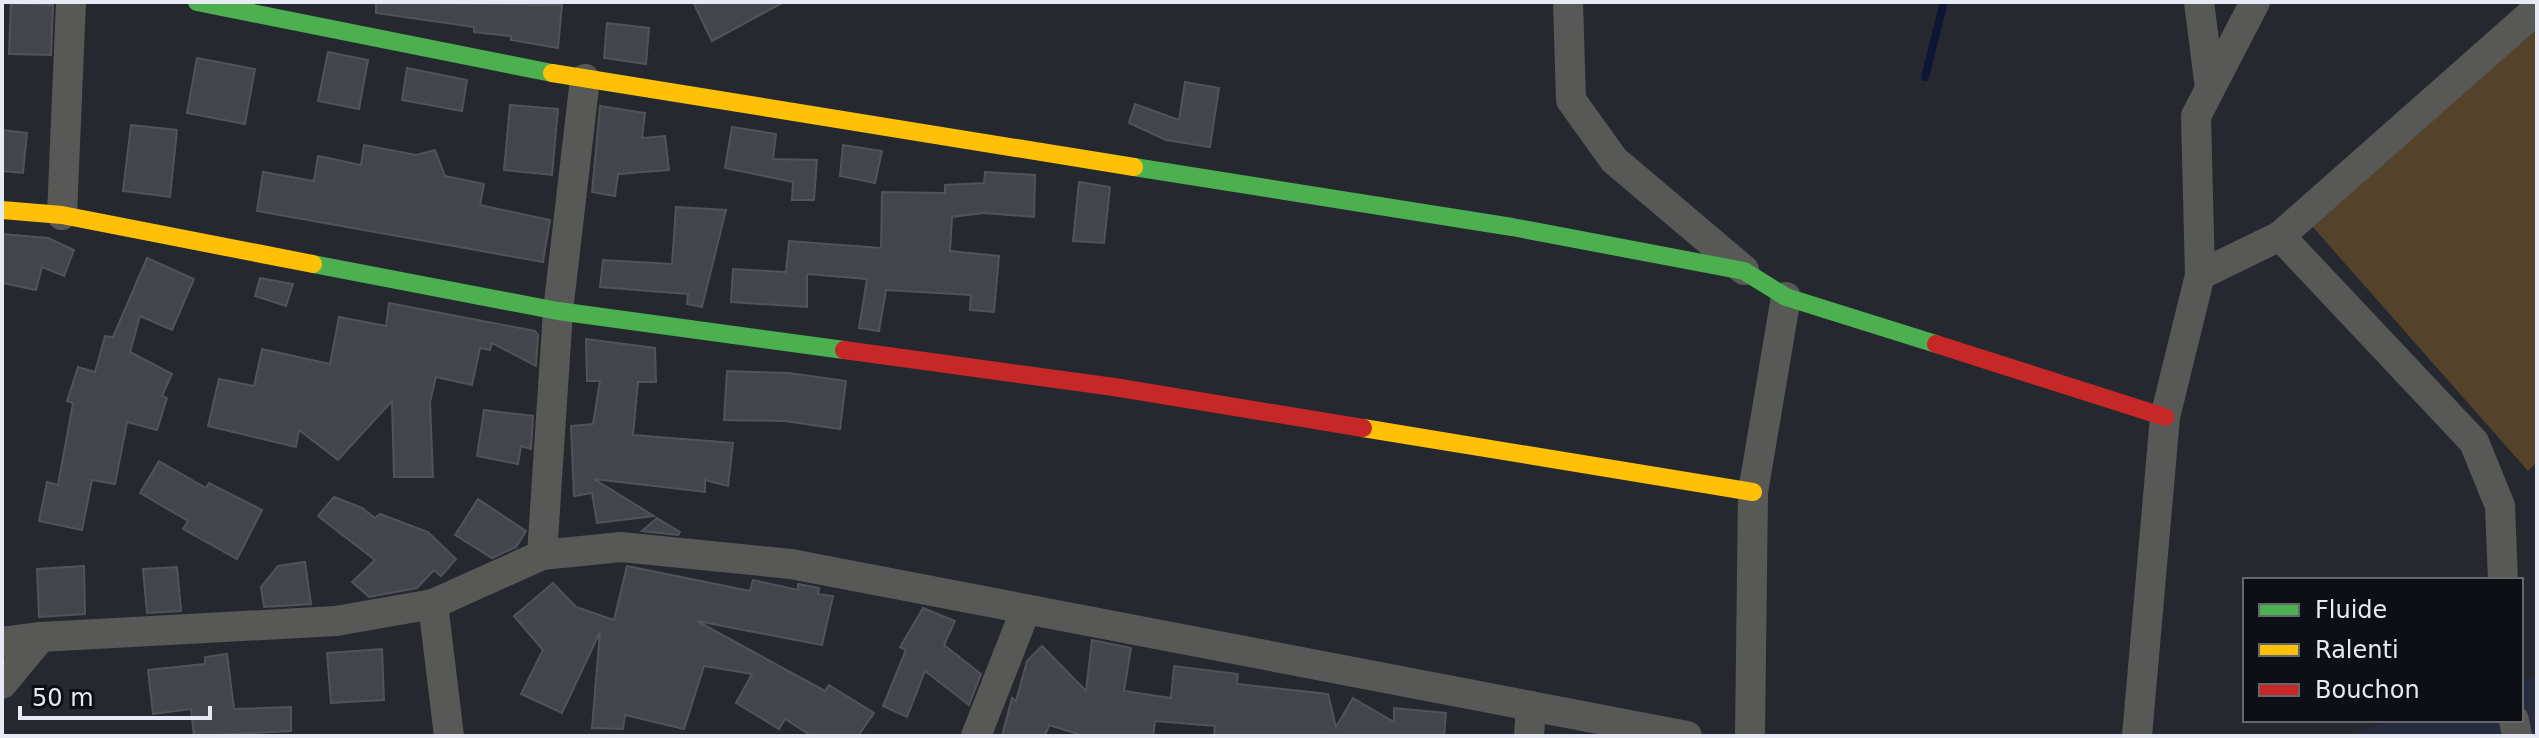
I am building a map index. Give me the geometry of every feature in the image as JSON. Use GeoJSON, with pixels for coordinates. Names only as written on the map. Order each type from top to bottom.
{"type":"FeatureCollection","features":[{"type":"Feature","properties":{"kind":"street"},"geometry":{"type":"LineString","coordinates":[[62,215],[71,2]]}},
{"type":"Feature","properties":{"kind":"street"},"geometry":{"type":"LineString","coordinates":[[197,2],[585,79],[1512,227],[1744,271]]}},
{"type":"Feature","properties":{"kind":"street"},"geometry":{"type":"LineString","coordinates":[[1568,2],[1571,100],[1614,160],[1744,271],[1786,297],[2165,417]]}},
{"type":"Feature","properties":{"kind":"street"},"geometry":{"type":"LineString","coordinates":[[2199,2],[2210,88]]}},
{"type":"Feature","properties":{"kind":"street"},"geometry":{"type":"LineString","coordinates":[[2137,736],[2165,417],[2200,275],[2196,116],[2255,2]]}},
{"type":"Feature","properties":{"kind":"street"},"geometry":{"type":"LineString","coordinates":[[2200,275],[2280,236],[2537,9]]}},
{"type":"Feature","properties":{"kind":"street"},"geometry":{"type":"LineString","coordinates":[[542,555],[558,311],[585,79]]}},
{"type":"Feature","properties":{"kind":"street"},"geometry":{"type":"LineString","coordinates":[[2,210],[62,215],[558,311],[1114,387],[1753,492]]}},
{"type":"Feature","properties":{"kind":"street"},"geometry":{"type":"LineString","coordinates":[[2280,236],[2474,442],[2500,506],[2503,578]]}},
{"type":"Feature","properties":{"kind":"street"},"geometry":{"type":"LineString","coordinates":[[1750,736],[1753,492],[1786,297]]}},
{"type":"Feature","properties":{"kind":"street"},"geometry":{"type":"LineString","coordinates":[[2,642],[41,637],[336,621],[433,604],[542,555],[621,547],[791,564],[1026,609],[1530,721],[1687,736]]}},
{"type":"Feature","properties":{"kind":"street"},"geometry":{"type":"LineString","coordinates":[[433,604],[449,736]]}},
{"type":"Feature","properties":{"kind":"street"},"geometry":{"type":"LineString","coordinates":[[976,736],[1026,609]]}},
{"type":"Feature","properties":{"kind":"street"},"geometry":{"type":"LineString","coordinates":[[2,684],[41,637]]}},
{"type":"Feature","properties":{"kind":"shaded area"},"geometry":{"type":"Polygon","coordinates":[[[2537,25],[2537,462],[2528,471],[2312,226],[2537,25]]]}},
{"type":"Feature","properties":{"kind":"shaded area"},"geometry":{"type":"Polygon","coordinates":[[[2537,675],[2537,736],[2346,736],[2390,722],[2523,722],[2523,679],[2537,675]]]}},
{"type":"Feature","properties":{"kind":"building"},"geometry":{"type":"Polygon","coordinates":[[[376,2],[562,5],[558,48],[511,40],[511,36],[474,32],[474,27],[376,13],[376,2]]]}},
{"type":"Feature","properties":{"kind":"building"},"geometry":{"type":"Polygon","coordinates":[[[693,2],[784,2],[712,41],[693,2]]]}},
{"type":"Feature","properties":{"kind":"building"},"geometry":{"type":"Polygon","coordinates":[[[11,3],[53,5],[51,55],[9,54],[11,3]]]}},
{"type":"Feature","properties":{"kind":"building"},"geometry":{"type":"Polygon","coordinates":[[[607,23],[649,28],[646,64],[604,58],[607,23]]]}},
{"type":"Feature","properties":{"kind":"building"},"geometry":{"type":"Polygon","coordinates":[[[328,52],[368,60],[359,109],[318,101],[328,52]]]}},
{"type":"Feature","properties":{"kind":"building"},"geometry":{"type":"Polygon","coordinates":[[[197,58],[255,69],[245,124],[187,113],[197,58]]]}},
{"type":"Feature","properties":{"kind":"building"},"geometry":{"type":"Polygon","coordinates":[[[407,68],[467,80],[462,111],[402,100],[407,68]]]}},
{"type":"Feature","properties":{"kind":"building"},"geometry":{"type":"Polygon","coordinates":[[[1185,82],[1219,88],[1210,147],[1166,140],[1129,123],[1135,104],[1179,120],[1185,82]]]}},
{"type":"Feature","properties":{"kind":"building"},"geometry":{"type":"Polygon","coordinates":[[[510,105],[558,109],[552,175],[504,170],[510,105]]]}},
{"type":"Feature","properties":{"kind":"building"},"geometry":{"type":"Polygon","coordinates":[[[600,106],[645,113],[642,138],[665,136],[669,170],[618,174],[615,196],[592,192],[600,106]]]}},
{"type":"Feature","properties":{"kind":"building"},"geometry":{"type":"Polygon","coordinates":[[[131,125],[177,130],[170,197],[123,191],[131,125]]]}},
{"type":"Feature","properties":{"kind":"building"},"geometry":{"type":"Polygon","coordinates":[[[732,127],[776,134],[773,159],[817,160],[814,200],[792,200],[793,182],[725,168],[732,127]]]}},
{"type":"Feature","properties":{"kind":"building"},"geometry":{"type":"Polygon","coordinates":[[[2,130],[27,133],[23,173],[2,171],[2,130]]]}},
{"type":"Feature","properties":{"kind":"building"},"geometry":{"type":"Polygon","coordinates":[[[364,145],[416,155],[435,150],[445,176],[484,184],[480,205],[550,220],[543,262],[257,211],[263,172],[314,181],[318,156],[361,165],[364,145]]]}},
{"type":"Feature","properties":{"kind":"building"},"geometry":{"type":"Polygon","coordinates":[[[843,145],[882,151],[875,183],[840,176],[843,145]]]}},
{"type":"Feature","properties":{"kind":"building"},"geometry":{"type":"Polygon","coordinates":[[[985,172],[1035,175],[1034,217],[983,213],[952,217],[950,251],[999,256],[994,312],[970,310],[971,295],[886,290],[879,331],[859,328],[867,279],[807,274],[807,307],[731,302],[733,269],[786,272],[789,241],[881,248],[882,192],[945,193],[945,185],[984,183],[985,172]]]}},
{"type":"Feature","properties":{"kind":"building"},"geometry":{"type":"Polygon","coordinates":[[[1079,182],[1110,187],[1104,243],[1073,241],[1079,182]]]}},
{"type":"Feature","properties":{"kind":"building"},"geometry":{"type":"Polygon","coordinates":[[[676,207],[726,210],[702,307],[687,304],[688,294],[600,287],[603,260],[672,264],[676,207]]]}},
{"type":"Feature","properties":{"kind":"building"},"geometry":{"type":"Polygon","coordinates":[[[2,234],[48,238],[74,250],[64,276],[42,267],[36,290],[2,283],[2,234]]]}},
{"type":"Feature","properties":{"kind":"building"},"geometry":{"type":"Polygon","coordinates":[[[147,258],[194,279],[172,330],[140,316],[130,352],[172,374],[162,396],[167,398],[157,430],[127,422],[115,484],[92,480],[82,530],[39,521],[47,482],[58,485],[73,403],[67,401],[78,367],[95,372],[105,336],[113,337],[147,258]]]}},
{"type":"Feature","properties":{"kind":"building"},"geometry":{"type":"Polygon","coordinates":[[[260,278],[293,284],[286,306],[255,296],[260,278]]]}},
{"type":"Feature","properties":{"kind":"building"},"geometry":{"type":"Polygon","coordinates":[[[389,303],[535,331],[538,335],[536,366],[492,343],[490,350],[480,348],[472,385],[436,377],[430,402],[433,477],[394,477],[392,401],[338,460],[299,430],[296,447],[208,426],[219,379],[254,386],[262,349],[330,364],[339,317],[386,326],[389,303]]]}},
{"type":"Feature","properties":{"kind":"building"},"geometry":{"type":"Polygon","coordinates":[[[586,339],[655,348],[656,382],[638,382],[633,435],[733,443],[728,486],[705,480],[705,492],[594,479],[654,516],[597,523],[592,493],[574,496],[571,426],[593,424],[600,381],[587,381],[586,339]]]}},
{"type":"Feature","properties":{"kind":"building"},"geometry":{"type":"Polygon","coordinates":[[[727,371],[789,373],[846,381],[840,429],[785,421],[724,420],[727,371]]]}},
{"type":"Feature","properties":{"kind":"building"},"geometry":{"type":"Polygon","coordinates":[[[484,410],[533,416],[531,449],[521,446],[518,464],[477,456],[484,410]]]}},
{"type":"Feature","properties":{"kind":"building"},"geometry":{"type":"Polygon","coordinates":[[[159,461],[206,488],[209,483],[262,510],[237,559],[183,529],[188,521],[140,493],[159,461]]]}},
{"type":"Feature","properties":{"kind":"building"},"geometry":{"type":"Polygon","coordinates":[[[334,497],[362,508],[375,518],[380,514],[428,532],[456,559],[441,576],[434,570],[417,588],[369,597],[352,582],[375,560],[318,516],[334,497]]]}},
{"type":"Feature","properties":{"kind":"building"},"geometry":{"type":"Polygon","coordinates":[[[478,499],[526,531],[516,547],[492,558],[455,535],[478,499]]]}},
{"type":"Feature","properties":{"kind":"building"},"geometry":{"type":"Polygon","coordinates":[[[657,518],[680,532],[678,535],[642,531],[657,518]]]}},
{"type":"Feature","properties":{"kind":"building"},"geometry":{"type":"Polygon","coordinates":[[[305,562],[311,604],[264,607],[261,587],[278,566],[305,562]]]}},
{"type":"Feature","properties":{"kind":"building"},"geometry":{"type":"Polygon","coordinates":[[[84,566],[85,614],[39,617],[37,569],[84,566]]]}},
{"type":"Feature","properties":{"kind":"building"},"geometry":{"type":"Polygon","coordinates":[[[627,566],[750,591],[753,580],[798,590],[798,584],[819,588],[818,594],[833,596],[822,645],[697,621],[825,691],[829,685],[874,713],[858,736],[812,736],[785,719],[779,729],[736,703],[752,674],[704,666],[684,729],[625,715],[623,729],[592,728],[600,632],[562,713],[521,694],[543,650],[514,616],[553,583],[576,607],[614,620],[627,566]]]}},
{"type":"Feature","properties":{"kind":"building"},"geometry":{"type":"Polygon","coordinates":[[[177,567],[181,611],[147,613],[143,569],[177,567]]]}},
{"type":"Feature","properties":{"kind":"building"},"geometry":{"type":"Polygon","coordinates":[[[923,608],[955,621],[944,645],[981,674],[969,705],[925,671],[907,717],[883,706],[906,650],[900,647],[923,608]]]}},
{"type":"Feature","properties":{"kind":"building"},"geometry":{"type":"Polygon","coordinates":[[[1092,640],[1131,648],[1124,691],[1171,698],[1174,666],[1238,674],[1237,684],[1328,694],[1336,727],[1353,698],[1394,722],[1394,708],[1446,713],[1444,736],[1214,736],[1215,726],[1155,721],[1153,736],[1084,736],[1049,725],[1045,736],[1002,736],[1012,698],[1016,701],[1027,661],[1042,646],[1086,691],[1092,640]]]}},
{"type":"Feature","properties":{"kind":"building"},"geometry":{"type":"Polygon","coordinates":[[[382,649],[384,700],[331,703],[327,653],[382,649]]]}},
{"type":"Feature","properties":{"kind":"building"},"geometry":{"type":"Polygon","coordinates":[[[227,654],[234,709],[291,707],[291,731],[194,736],[191,709],[153,714],[148,670],[205,664],[205,657],[227,654]]]}},
{"type":"Feature","properties":{"kind":"waterway"},"geometry":{"type":"LineString","coordinates":[[1925,77],[1944,2]]}},
{"type":"Feature","properties":{"kind":"traffic: fast"},"geometry":{"type":"LineString","coordinates":[[197,2],[552,73]]}},
{"type":"Feature","properties":{"kind":"traffic: fast"},"geometry":{"type":"LineString","coordinates":[[1134,167],[1512,227],[1744,271],[1786,297],[1936,344]]}},
{"type":"Feature","properties":{"kind":"traffic: fast"},"geometry":{"type":"LineString","coordinates":[[313,264],[558,311],[844,350]]}},
{"type":"Feature","properties":{"kind":"traffic: slow"},"geometry":{"type":"LineString","coordinates":[[552,73],[1134,167]]}},
{"type":"Feature","properties":{"kind":"traffic: slow"},"geometry":{"type":"LineString","coordinates":[[2,210],[62,215],[313,264]]}},
{"type":"Feature","properties":{"kind":"traffic: slow"},"geometry":{"type":"LineString","coordinates":[[1363,428],[1753,492]]}},
{"type":"Feature","properties":{"kind":"traffic: jam"},"geometry":{"type":"LineString","coordinates":[[1936,344],[2165,417]]}},
{"type":"Feature","properties":{"kind":"traffic: jam"},"geometry":{"type":"LineString","coordinates":[[844,350],[1114,387],[1363,428]]}}]}
